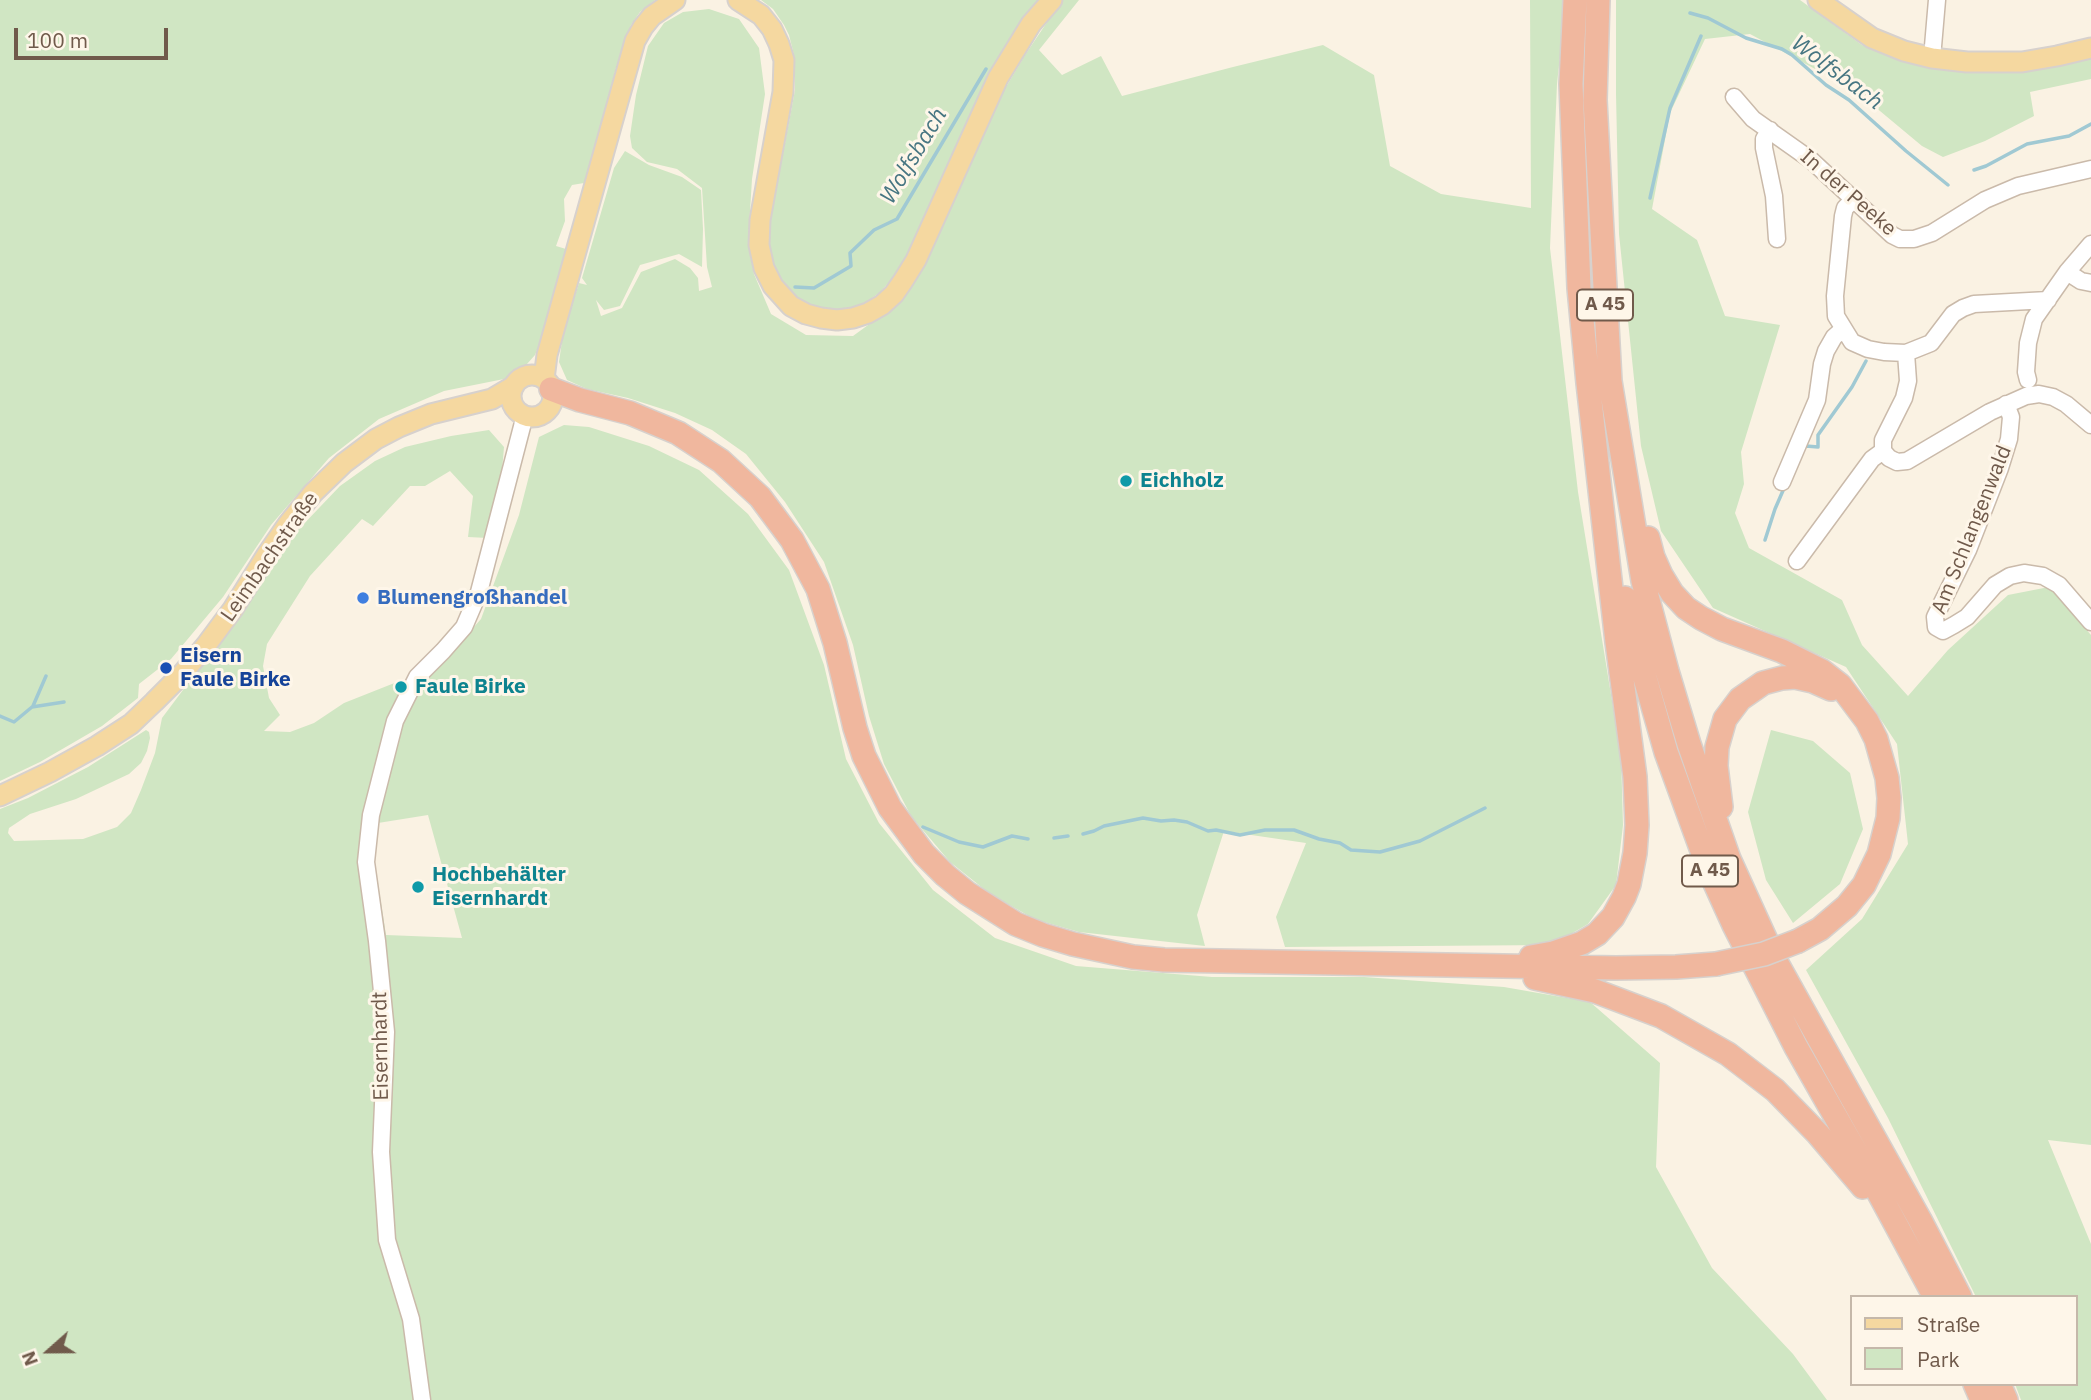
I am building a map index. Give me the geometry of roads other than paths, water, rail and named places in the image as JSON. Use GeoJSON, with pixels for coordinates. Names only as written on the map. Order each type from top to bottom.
{"type":"FeatureCollection","features":[{"type":"Feature","properties":{"kind":"highway","name":"A 45"},"geometry":{"type":"LineString","coordinates":[[1574,0],[1570,83],[1578,275],[1588,383],[1600,482],[1645,678],[1666,752],[1709,870],[1734,925],[1796,1048],[1934,1295]]}},
{"type":"Feature","properties":{"kind":"highway","name":"A 45"},"geometry":{"type":"LineString","coordinates":[[1598,0],[1595,100],[1610,381],[1643,580],[1667,671],[1729,859],[1774,958],[1959,1295]]}},
{"type":"Feature","properties":{"kind":"highway"},"geometry":{"type":"LineString","coordinates":[[545,386],[580,400],[630,412],[678,433],[700,446],[740,478],[777,518],[818,589],[835,643],[855,728],[864,755],[890,808],[925,854],[967,893],[991,909],[1043,935],[1133,957],[1195,961],[1649,968],[1716,964],[1756,956],[1798,942],[1820,929],[1847,906],[1870,875],[1884,838],[1889,798],[1885,768],[1876,739],[1867,721],[1840,685],[1822,671],[1782,651],[1722,629],[1693,613],[1672,593],[1653,557],[1616,425]]}},
{"type":"Feature","properties":{"kind":"highway"},"geometry":{"type":"LineString","coordinates":[[1474,966],[1553,953],[1582,943],[1597,934],[1613,917],[1629,884],[1636,840],[1635,777],[1600,482]]}},
{"type":"Feature","properties":{"kind":"highway"},"geometry":{"type":"LineString","coordinates":[[1729,859],[1716,757],[1721,728],[1734,705],[1746,693],[1763,683],[1796,677],[1829,688],[1855,704]]}},
{"type":"Feature","properties":{"kind":"highway"},"geometry":{"type":"LineString","coordinates":[[1474,966],[1595,991],[1661,1016],[1728,1054],[1775,1090],[1792,1107],[1899,1230]]}},
{"type":"Feature","properties":{"kind":"main road"},"geometry":{"type":"LineString","coordinates":[[545,386],[547,355],[635,41],[652,16],[675,0]]}},
{"type":"Feature","properties":{"kind":"main road"},"geometry":{"type":"LineString","coordinates":[[738,0],[761,16],[772,29],[784,60],[783,92],[759,235],[764,268],[772,286],[791,306],[813,316],[837,320],[853,318],[875,309],[894,294],[903,281],[916,260],[998,78],[1031,24],[1052,0]]}},
{"type":"Feature","properties":{"kind":"main road"},"geometry":{"type":"LineString","coordinates":[[1818,0],[1872,38],[1904,51],[1932,58],[1967,62],[2022,62],[2091,48]]}},
{"type":"Feature","properties":{"kind":"main road","name":"Leimbachstraße"},"geometry":{"type":"LineString","coordinates":[[0,796],[97,746],[131,724],[155,702],[207,644],[233,609],[266,556],[313,493],[344,463],[376,439],[431,414],[492,399],[518,403],[534,416],[543,413],[545,386],[523,377],[518,403]]}},
{"type":"Feature","properties":{"kind":"street"},"geometry":{"type":"LineString","coordinates":[[1932,58],[1937,0]]}},
{"type":"Feature","properties":{"kind":"street","name":"In der Peeke"},"geometry":{"type":"LineString","coordinates":[[1734,97],[1753,119],[1811,160],[1892,235],[1900,239],[1914,239],[1932,233],[2001,192],[2091,169]]}},
{"type":"Feature","properties":{"kind":"street"},"geometry":{"type":"LineString","coordinates":[[1770,130],[1764,148],[1774,196],[1777,239]]}},
{"type":"Feature","properties":{"kind":"street"},"geometry":{"type":"LineString","coordinates":[[1854,199],[1845,208],[1843,216],[1835,296],[1836,316],[1852,342],[1868,349],[1906,353],[1931,343],[1953,314],[1963,308],[1974,304],[2048,299]]}},
{"type":"Feature","properties":{"kind":"street"},"geometry":{"type":"LineString","coordinates":[[2028,380],[2028,343],[2034,319],[2067,272],[2091,244]]}},
{"type":"Feature","properties":{"kind":"street"},"geometry":{"type":"LineString","coordinates":[[2067,272],[2081,281],[2091,283]]}},
{"type":"Feature","properties":{"kind":"street"},"geometry":{"type":"LineString","coordinates":[[1782,482],[1817,400],[1826,351],[1834,337],[1843,329]]}},
{"type":"Feature","properties":{"kind":"street"},"geometry":{"type":"LineString","coordinates":[[1906,353],[1908,381],[1904,398],[1882,440],[1883,451],[1897,462],[1907,461],[2006,404],[2026,396],[2046,395],[2066,404],[2091,425]]}},
{"type":"Feature","properties":{"kind":"street","name":"Eisernhardt"},"geometry":{"type":"LineString","coordinates":[[422,1400],[411,1320],[387,1240],[381,1152],[386,1032],[366,862],[375,802],[395,721],[417,677],[464,627],[479,592],[518,403]]}},
{"type":"Feature","properties":{"kind":"street","name":"Am Schlangenwald"},"geometry":{"type":"LineString","coordinates":[[2006,404],[2011,417],[2009,439],[2000,468],[1968,550],[1935,617],[1936,627],[1943,631],[1954,625],[1967,617],[1995,585],[2010,576],[2024,573],[2043,576],[2059,585],[2091,622]]}},
{"type":"Feature","properties":{"kind":"street"},"geometry":{"type":"LineString","coordinates":[[1797,561],[1872,459],[1883,451]]}},
{"type":"Feature","properties":{"kind":"waterway","name":"Wolfsbach"},"geometry":{"type":"LineString","coordinates":[[1690,13],[1708,18],[1746,38],[1782,49],[1792,55],[1948,185]]}},
{"type":"Feature","properties":{"kind":"waterway"},"geometry":{"type":"LineString","coordinates":[[1650,198],[1670,108],[1701,36]]}},
{"type":"Feature","properties":{"kind":"waterway","name":"Wolfsbach"},"geometry":{"type":"LineString","coordinates":[[795,287],[814,288],[851,266],[850,253],[874,230],[897,219],[986,69]]}},
{"type":"Feature","properties":{"kind":"waterway"},"geometry":{"type":"LineString","coordinates":[[1974,170],[2027,144],[2069,136],[2091,124]]}},
{"type":"Feature","properties":{"kind":"waterway"},"geometry":{"type":"LineString","coordinates":[[1802,448],[1818,447],[1818,435],[1852,387],[1866,361]]}},
{"type":"Feature","properties":{"kind":"waterway"},"geometry":{"type":"LineString","coordinates":[[1765,540],[1785,486]]}},
{"type":"Feature","properties":{"kind":"waterway"},"geometry":{"type":"LineString","coordinates":[[33,706],[46,676]]}},
{"type":"Feature","properties":{"kind":"waterway"},"geometry":{"type":"LineString","coordinates":[[0,716],[14,722],[32,707],[64,702]]}},
{"type":"Feature","properties":{"kind":"waterway"},"geometry":{"type":"LineString","coordinates":[[1083,834],[1104,826],[1143,818],[1187,822],[1208,831],[1240,835],[1265,830],[1294,830],[1340,843],[1351,850],[1380,852],[1420,841],[1485,808]]}},
{"type":"Feature","properties":{"kind":"waterway"},"geometry":{"type":"LineString","coordinates":[[923,827],[959,842],[983,847],[1012,836],[1028,839]]}},
{"type":"Feature","properties":{"kind":"waterway"},"geometry":{"type":"LineString","coordinates":[[1054,838],[1068,836]]}},
{"type":"Feature","properties":{"kind":"place","name":"Eichholz"},"geometry":{"type":"Point","coordinates":[1126,481]}},
{"type":"Feature","properties":{"kind":"place","name":"Blumengroßhandel"},"geometry":{"type":"Point","coordinates":[363,598]}},
{"type":"Feature","properties":{"kind":"place","name":"Eisern Faule Birke"},"geometry":{"type":"Point","coordinates":[166,668]}},
{"type":"Feature","properties":{"kind":"place","name":"Faule Birke"},"geometry":{"type":"Point","coordinates":[401,687]}},
{"type":"Feature","properties":{"kind":"place","name":"Hochbehälter Eisernhardt"},"geometry":{"type":"Point","coordinates":[418,887]}}]}
